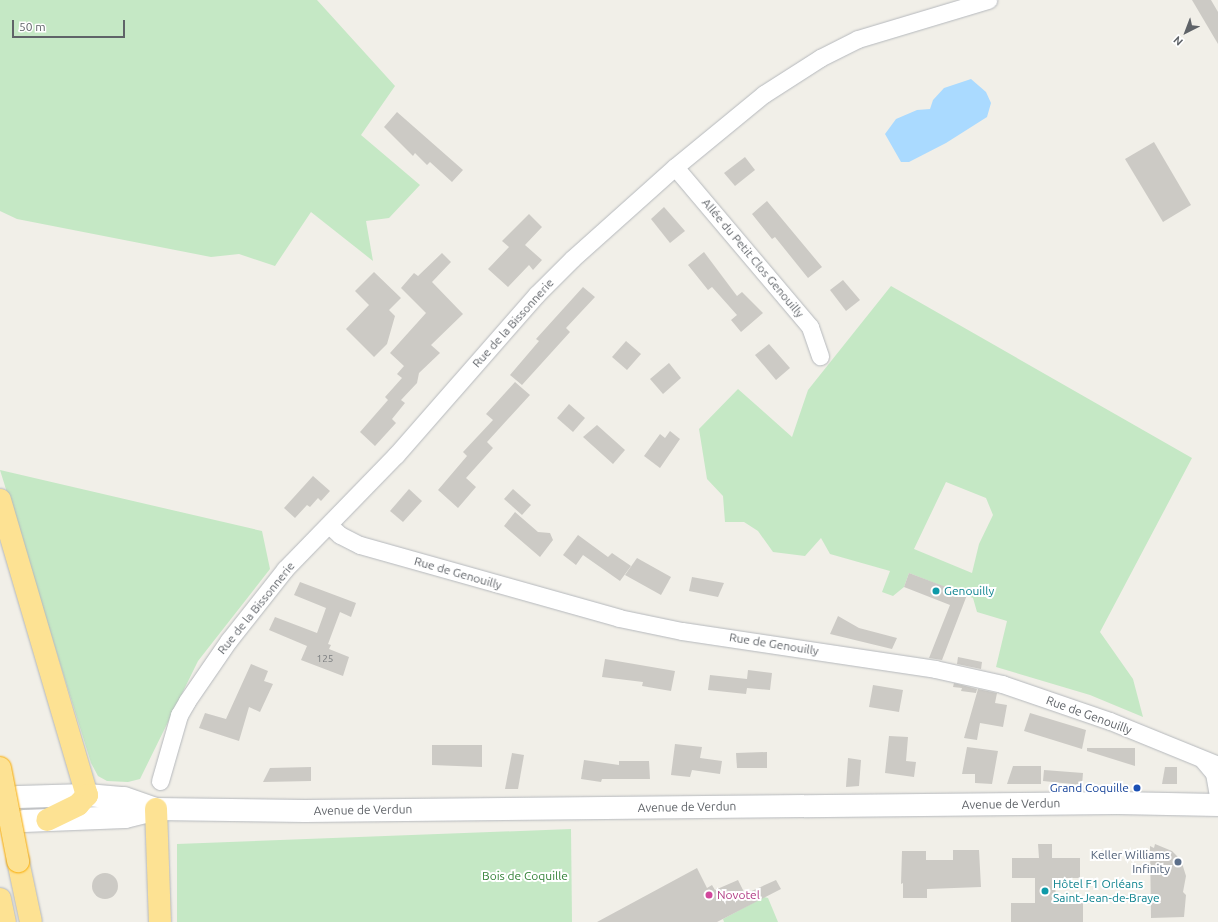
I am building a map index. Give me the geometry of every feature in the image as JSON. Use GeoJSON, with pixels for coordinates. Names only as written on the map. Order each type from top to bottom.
{"type":"FeatureCollection","features":[{"type":"Feature","properties":{"kind":"highway"},"geometry":{"type":"LineString","coordinates":[[0,500],[86,795],[78,805],[48,820]]}},
{"type":"Feature","properties":{"kind":"highway"},"geometry":{"type":"LineString","coordinates":[[0,768],[31,922]]}},
{"type":"Feature","properties":{"kind":"highway"},"geometry":{"type":"LineString","coordinates":[[156,809],[160,922]]}},
{"type":"Feature","properties":{"kind":"highway"},"geometry":{"type":"LineString","coordinates":[[0,898],[5,922]]}},
{"type":"Feature","properties":{"kind":"main road","name":"Avenue de Verdun"},"geometry":{"type":"LineString","coordinates":[[18,797],[86,795],[124,798],[156,809]]}},
{"type":"Feature","properties":{"kind":"main road","name":"Avenue de Verdun"},"geometry":{"type":"LineString","coordinates":[[24,821],[125,817],[156,809],[305,811],[1110,803],[1218,805]]}},
{"type":"Feature","properties":{"kind":"street","name":"Rue de la Bissonnerie"},"geometry":{"type":"LineString","coordinates":[[160,781],[179,715],[203,675],[285,568],[330,526],[396,455],[536,295],[572,259],[675,167],[764,94],[820,58],[858,39],[988,0]]}},
{"type":"Feature","properties":{"kind":"street","name":"Allée du Petit Clos Genouilly"},"geometry":{"type":"LineString","coordinates":[[675,167],[810,327],[820,356]]}},
{"type":"Feature","properties":{"kind":"street","name":"Rue de Genouilly"},"geometry":{"type":"LineString","coordinates":[[330,526],[340,535],[360,545],[619,618],[682,630],[935,669],[1002,684],[1110,720],[1211,762]]}},
{"type":"Feature","properties":{"kind":"street"},"geometry":{"type":"LineString","coordinates":[[1211,762],[1218,796]]}},
{"type":"Feature","properties":{"kind":"green space"},"geometry":{"type":"Polygon","coordinates":[[[0,0],[317,0],[395,86],[361,135],[420,185],[389,218],[366,221],[373,261],[311,212],[275,266],[239,254],[211,257],[17,219],[0,211],[0,0]]]}},
{"type":"Feature","properties":{"kind":"green space"},"geometry":{"type":"Polygon","coordinates":[[[891,286],[1192,458],[1100,632],[1133,679],[1143,717],[1090,695],[996,667],[1007,621],[977,612],[973,598],[909,573],[904,587],[893,596],[882,592],[890,571],[830,554],[821,538],[805,556],[773,552],[758,531],[744,522],[725,522],[723,496],[707,479],[699,429],[738,389],[792,437],[808,390],[891,286]],[[946,482],[914,549],[972,573],[979,544],[993,515],[986,498],[946,482]]]}},
{"type":"Feature","properties":{"kind":"green space"},"geometry":{"type":"Polygon","coordinates":[[[0,470],[262,531],[270,569],[198,661],[140,779],[128,782],[107,781],[98,776],[91,763],[0,470]]]}},
{"type":"Feature","properties":{"kind":"green space","name":"Bois de Coquille"},"geometry":{"type":"Polygon","coordinates":[[[571,829],[572,922],[177,922],[177,844],[571,829]]]}},
{"type":"Feature","properties":{"kind":"green space"},"geometry":{"type":"Polygon","coordinates":[[[764,897],[768,898],[778,922],[724,922],[723,919],[764,897]]]}},
{"type":"Feature","properties":{"kind":"water"},"geometry":{"type":"Polygon","coordinates":[[[971,79],[986,92],[991,103],[987,117],[946,143],[909,162],[901,162],[885,134],[896,119],[917,110],[930,109],[933,100],[944,88],[971,79]]]}},
{"type":"Feature","properties":{"kind":"building"},"geometry":{"type":"Polygon","coordinates":[[[1192,0],[1211,0],[1218,12],[1218,44],[1192,0]]]}},
{"type":"Feature","properties":{"kind":"building"},"geometry":{"type":"Polygon","coordinates":[[[397,112],[463,170],[452,182],[430,162],[427,165],[415,153],[413,156],[384,127],[397,112]]]}},
{"type":"Feature","properties":{"kind":"building"},"geometry":{"type":"Polygon","coordinates":[[[1154,142],[1191,205],[1163,222],[1125,159],[1154,142]]]}},
{"type":"Feature","properties":{"kind":"building"},"geometry":{"type":"Polygon","coordinates":[[[745,157],[755,170],[735,186],[724,173],[745,157]]]}},
{"type":"Feature","properties":{"kind":"building"},"geometry":{"type":"Polygon","coordinates":[[[767,201],[822,267],[808,278],[775,237],[772,239],[752,214],[767,201]]]}},
{"type":"Feature","properties":{"kind":"building"},"geometry":{"type":"Polygon","coordinates":[[[664,207],[685,231],[670,243],[651,219],[664,207]]]}},
{"type":"Feature","properties":{"kind":"building"},"geometry":{"type":"Polygon","coordinates":[[[529,214],[542,227],[525,245],[542,260],[533,270],[529,265],[508,287],[488,269],[509,247],[502,241],[529,214]]]}},
{"type":"Feature","properties":{"kind":"building"},"geometry":{"type":"Polygon","coordinates":[[[704,252],[737,296],[742,292],[763,313],[741,332],[731,320],[737,315],[712,287],[708,290],[688,265],[704,252]]]}},
{"type":"Feature","properties":{"kind":"building"},"geometry":{"type":"Polygon","coordinates":[[[442,253],[451,262],[432,282],[463,314],[431,345],[440,353],[419,373],[417,383],[401,400],[405,403],[392,419],[396,423],[375,446],[360,432],[388,400],[385,397],[402,378],[397,374],[404,366],[390,353],[426,313],[401,288],[414,273],[418,276],[442,253]]]}},
{"type":"Feature","properties":{"kind":"building"},"geometry":{"type":"Polygon","coordinates":[[[374,272],[401,298],[389,310],[395,316],[387,344],[374,357],[346,329],[369,305],[355,291],[374,272]]]}},
{"type":"Feature","properties":{"kind":"building"},"geometry":{"type":"Polygon","coordinates":[[[843,280],[860,300],[846,311],[830,290],[843,280]]]}},
{"type":"Feature","properties":{"kind":"building"},"geometry":{"type":"Polygon","coordinates":[[[583,287],[595,297],[566,328],[570,332],[522,385],[510,375],[539,341],[536,339],[583,287]]]}},
{"type":"Feature","properties":{"kind":"building"},"geometry":{"type":"Polygon","coordinates":[[[626,341],[641,354],[627,370],[612,357],[626,341]]]}},
{"type":"Feature","properties":{"kind":"building"},"geometry":{"type":"Polygon","coordinates":[[[769,344],[790,368],[776,380],[755,355],[769,344]]]}},
{"type":"Feature","properties":{"kind":"building"},"geometry":{"type":"Polygon","coordinates":[[[669,363],[681,378],[663,394],[650,379],[669,363]]]}},
{"type":"Feature","properties":{"kind":"building"},"geometry":{"type":"Polygon","coordinates":[[[515,382],[530,395],[487,442],[493,448],[466,478],[476,487],[458,508],[438,490],[467,456],[463,452],[493,420],[486,414],[515,382]]]}},
{"type":"Feature","properties":{"kind":"building"},"geometry":{"type":"Polygon","coordinates":[[[569,404],[585,418],[573,432],[557,418],[569,404]]]}},
{"type":"Feature","properties":{"kind":"building"},"geometry":{"type":"Polygon","coordinates":[[[597,425],[625,450],[613,464],[583,437],[597,425]]]}},
{"type":"Feature","properties":{"kind":"building"},"geometry":{"type":"Polygon","coordinates":[[[670,431],[680,439],[660,468],[644,456],[660,434],[665,438],[670,431]]]}},
{"type":"Feature","properties":{"kind":"building"},"geometry":{"type":"Polygon","coordinates":[[[313,476],[330,491],[321,501],[318,498],[310,507],[307,505],[295,518],[284,508],[313,476]]]}},
{"type":"Feature","properties":{"kind":"building"},"geometry":{"type":"Polygon","coordinates":[[[409,489],[422,501],[403,522],[390,511],[409,489]]]}},
{"type":"Feature","properties":{"kind":"building"},"geometry":{"type":"Polygon","coordinates":[[[513,489],[531,505],[522,515],[504,499],[513,489]]]}},
{"type":"Feature","properties":{"kind":"building"},"geometry":{"type":"Polygon","coordinates":[[[515,512],[538,532],[550,533],[553,540],[540,557],[504,526],[515,512]]]}},
{"type":"Feature","properties":{"kind":"building"},"geometry":{"type":"Polygon","coordinates":[[[578,535],[608,557],[612,553],[631,566],[620,581],[583,555],[576,565],[563,555],[578,535]]]}},
{"type":"Feature","properties":{"kind":"building"},"geometry":{"type":"Polygon","coordinates":[[[637,558],[671,577],[661,595],[625,575],[637,558]]]}},
{"type":"Feature","properties":{"kind":"building"},"geometry":{"type":"Polygon","coordinates":[[[909,573],[967,595],[942,660],[929,658],[950,605],[904,587],[909,573]]]}},
{"type":"Feature","properties":{"kind":"building"},"geometry":{"type":"Polygon","coordinates":[[[692,577],[724,583],[718,597],[689,591],[692,577]]]}},
{"type":"Feature","properties":{"kind":"building"},"geometry":{"type":"Polygon","coordinates":[[[300,582],[356,603],[351,617],[340,612],[328,644],[331,645],[329,649],[349,657],[343,676],[301,660],[307,646],[269,630],[275,617],[317,633],[326,608],[294,595],[300,582]]]}},
{"type":"Feature","properties":{"kind":"building"},"geometry":{"type":"Polygon","coordinates":[[[838,616],[859,628],[897,638],[892,649],[830,634],[838,616]]]}},
{"type":"Feature","properties":{"kind":"building"},"geometry":{"type":"Polygon","coordinates":[[[958,657],[982,662],[981,669],[957,664],[958,657]]]}},
{"type":"Feature","properties":{"kind":"building"},"geometry":{"type":"Polygon","coordinates":[[[605,659],[675,671],[671,691],[642,686],[643,682],[602,677],[605,659]]]}},
{"type":"Feature","properties":{"kind":"building"},"geometry":{"type":"Polygon","coordinates":[[[251,664],[268,671],[264,681],[273,684],[260,712],[249,707],[239,741],[199,728],[205,713],[226,719],[251,664]]]}},
{"type":"Feature","properties":{"kind":"building"},"geometry":{"type":"Polygon","coordinates":[[[748,670],[772,673],[770,690],[747,688],[746,694],[708,690],[710,675],[747,679],[748,670]]]}},
{"type":"Feature","properties":{"kind":"building"},"geometry":{"type":"Polygon","coordinates":[[[954,683],[977,689],[976,693],[961,691],[962,688],[953,687],[954,683]]]}},
{"type":"Feature","properties":{"kind":"building"},"geometry":{"type":"Polygon","coordinates":[[[873,685],[903,690],[899,712],[869,707],[873,685]]]}},
{"type":"Feature","properties":{"kind":"building"},"geometry":{"type":"Polygon","coordinates":[[[978,689],[997,693],[995,703],[1007,705],[1003,727],[980,723],[977,740],[964,738],[978,689]]]}},
{"type":"Feature","properties":{"kind":"building"},"geometry":{"type":"Polygon","coordinates":[[[1030,713],[1086,730],[1082,749],[1024,731],[1030,713]]]}},
{"type":"Feature","properties":{"kind":"building"},"geometry":{"type":"Polygon","coordinates":[[[889,736],[908,737],[906,761],[916,762],[914,777],[885,773],[889,736]]]}},
{"type":"Feature","properties":{"kind":"building"},"geometry":{"type":"Polygon","coordinates":[[[675,744],[702,747],[700,758],[722,761],[720,774],[692,770],[690,777],[671,775],[675,744]]]}},
{"type":"Feature","properties":{"kind":"building"},"geometry":{"type":"Polygon","coordinates":[[[432,745],[482,745],[482,767],[432,765],[432,745]]]}},
{"type":"Feature","properties":{"kind":"building"},"geometry":{"type":"Polygon","coordinates":[[[967,747],[998,751],[992,784],[975,783],[975,774],[962,774],[967,747]]]}},
{"type":"Feature","properties":{"kind":"building"},"geometry":{"type":"Polygon","coordinates":[[[1087,748],[1135,748],[1135,766],[1087,751],[1087,748]]]}},
{"type":"Feature","properties":{"kind":"building"},"geometry":{"type":"Polygon","coordinates":[[[767,752],[767,768],[737,768],[736,753],[767,752]]]}},
{"type":"Feature","properties":{"kind":"building"},"geometry":{"type":"Polygon","coordinates":[[[512,753],[524,755],[518,789],[505,789],[512,753]]]}},
{"type":"Feature","properties":{"kind":"building"},"geometry":{"type":"Polygon","coordinates":[[[848,758],[861,760],[859,786],[846,787],[848,758]]]}},
{"type":"Feature","properties":{"kind":"building"},"geometry":{"type":"Polygon","coordinates":[[[584,760],[619,765],[619,761],[649,761],[650,779],[602,779],[601,782],[581,779],[584,760]]]}},
{"type":"Feature","properties":{"kind":"building"},"geometry":{"type":"Polygon","coordinates":[[[1013,766],[1041,766],[1041,784],[1007,784],[1013,766]]]}},
{"type":"Feature","properties":{"kind":"building"},"geometry":{"type":"Polygon","coordinates":[[[311,767],[311,781],[263,782],[270,768],[311,767]]]}},
{"type":"Feature","properties":{"kind":"building"},"geometry":{"type":"Polygon","coordinates":[[[1165,767],[1177,767],[1177,784],[1162,784],[1165,767]]]}},
{"type":"Feature","properties":{"kind":"building"},"geometry":{"type":"Polygon","coordinates":[[[1044,770],[1083,773],[1082,785],[1043,781],[1044,770]]]}},
{"type":"Feature","properties":{"kind":"building","name":"Hôtel F1 Orléans Saint-Jean-de-Braye"},"geometry":{"type":"Polygon","coordinates":[[[1038,844],[1052,844],[1052,858],[1080,858],[1080,878],[1055,878],[1056,904],[1083,903],[1083,922],[1011,922],[1011,903],[1035,903],[1035,878],[1012,878],[1012,858],[1039,858],[1038,844]]]}},
{"type":"Feature","properties":{"kind":"building"},"geometry":{"type":"Polygon","coordinates":[[[1155,844],[1172,851],[1181,860],[1186,876],[1183,892],[1186,895],[1184,917],[1151,918],[1150,846],[1154,848],[1155,844]]]}},
{"type":"Feature","properties":{"kind":"building"},"geometry":{"type":"Polygon","coordinates":[[[953,850],[979,850],[981,887],[927,889],[927,898],[903,898],[903,883],[901,884],[902,851],[926,851],[926,860],[953,860],[953,850]]]}},
{"type":"Feature","properties":{"kind":"building","name":"Novotel"},"geometry":{"type":"Polygon","coordinates":[[[697,868],[707,888],[712,885],[715,890],[738,880],[745,894],[776,880],[781,889],[717,922],[597,922],[697,868]]]}},
{"type":"Feature","properties":{"kind":"building"},"geometry":{"type":"Polygon","coordinates":[[[105,873],[114,877],[118,886],[114,895],[105,899],[96,895],[92,886],[96,877],[105,873]]]}},
{"type":"Feature","properties":{"kind":"place","name":"Genouilly"},"geometry":{"type":"Point","coordinates":[936,591]}},
{"type":"Feature","properties":{"kind":"place","name":"Grand Coquille"},"geometry":{"type":"Point","coordinates":[1137,788]}},
{"type":"Feature","properties":{"kind":"place","name":"Keller Williams Infinity"},"geometry":{"type":"Point","coordinates":[1178,862]}},
{"type":"Feature","properties":{"kind":"place","name":"Hôtel F1 Orléans Saint-Jean-de-Braye"},"geometry":{"type":"Point","coordinates":[1045,891]}},
{"type":"Feature","properties":{"kind":"place","name":"Novotel"},"geometry":{"type":"Point","coordinates":[709,895]}}]}
